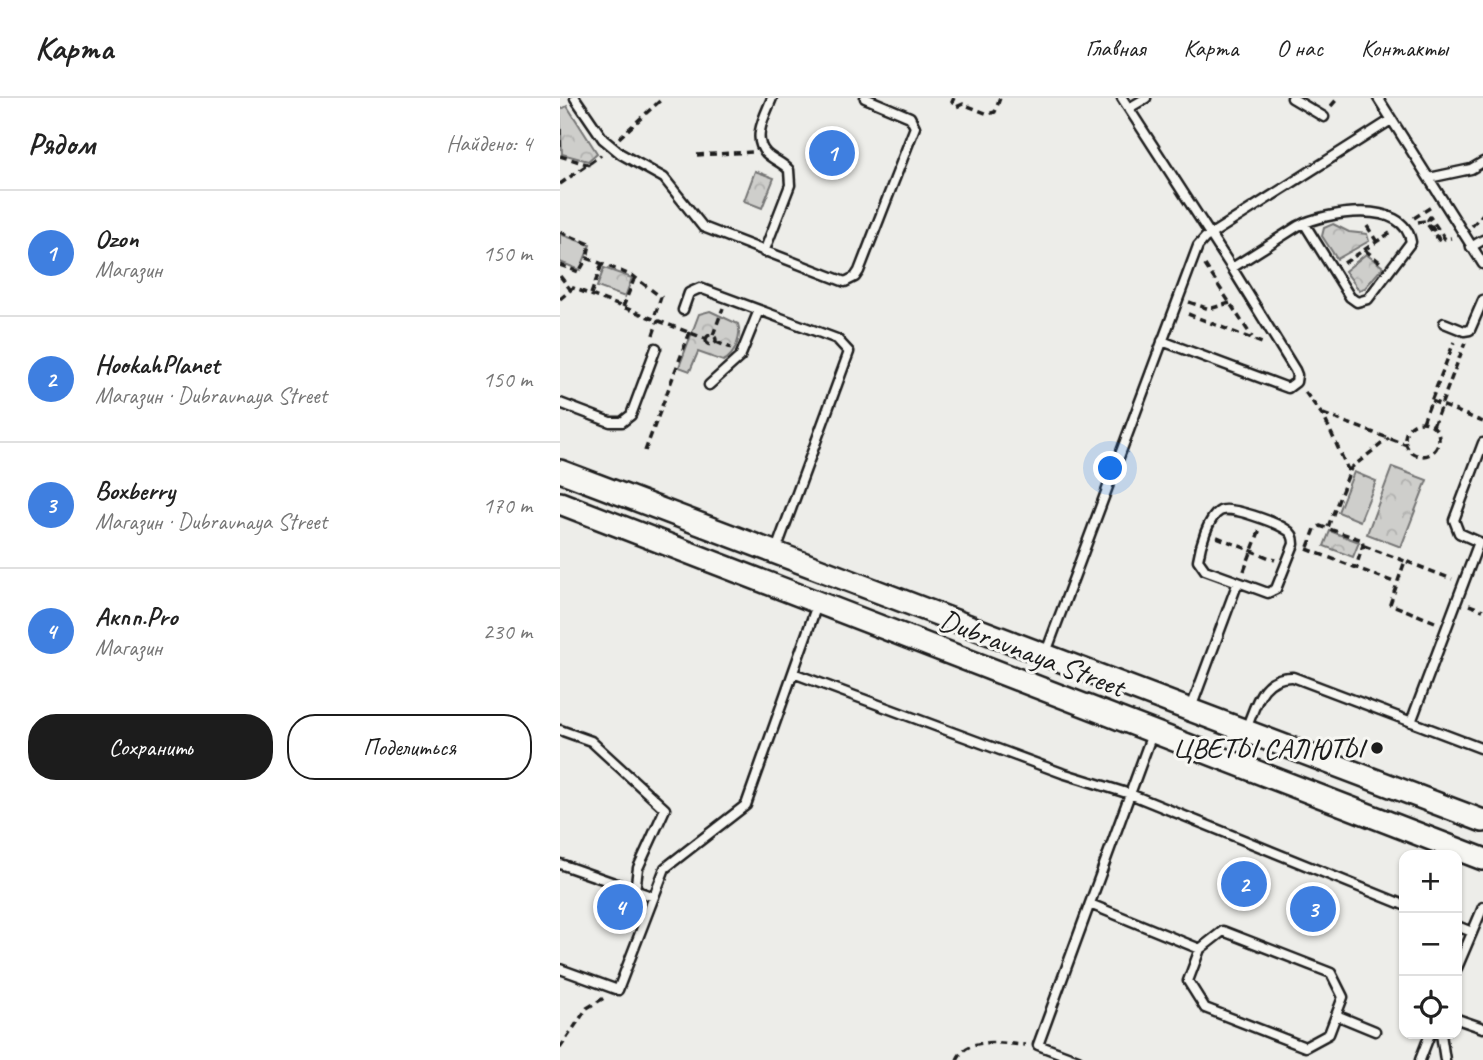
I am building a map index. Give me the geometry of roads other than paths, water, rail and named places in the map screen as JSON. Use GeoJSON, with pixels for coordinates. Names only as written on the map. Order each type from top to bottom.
{"type":"FeatureCollection","features":[{"type":"Feature","properties":{"kind":"street","name":"Dubravnaya Street"},"geometry":{"type":"LineString","coordinates":[[560,471],[1191,708],[1483,821]]}},
{"type":"Feature","properties":{"kind":"street","name":"Dubravnaya Street"},"geometry":{"type":"LineString","coordinates":[[560,503],[1483,859]]}},
{"type":"Feature","properties":{"kind":"lane"},"geometry":{"type":"LineString","coordinates":[[575,98],[603,139],[621,154],[664,178],[699,224],[838,281],[855,277],[915,127],[910,117],[865,98]]}},
{"type":"Feature","properties":{"kind":"lane"},"geometry":{"type":"LineString","coordinates":[[764,252],[791,177],[785,165],[765,152],[759,136],[772,98]]}},
{"type":"Feature","properties":{"kind":"lane"},"geometry":{"type":"LineString","coordinates":[[1122,98],[1296,370],[1296,382],[1288,388],[1162,341]]}},
{"type":"Feature","properties":{"kind":"lane"},"geometry":{"type":"LineString","coordinates":[[1129,108],[1146,98]]}},
{"type":"Feature","properties":{"kind":"lane"},"geometry":{"type":"LineString","coordinates":[[1292,98],[1324,117]]}},
{"type":"Feature","properties":{"kind":"lane"},"geometry":{"type":"LineString","coordinates":[[1378,98],[1483,264]]}},
{"type":"Feature","properties":{"kind":"lane"},"geometry":{"type":"LineString","coordinates":[[1045,655],[1196,251],[1210,234],[1391,120]]}},
{"type":"Feature","properties":{"kind":"lane"},"geometry":{"type":"LineString","coordinates":[[1429,178],[1471,169],[1483,162]]}},
{"type":"Feature","properties":{"kind":"lane"},"geometry":{"type":"LineString","coordinates":[[1232,268],[1304,223],[1327,215],[1388,215],[1404,225],[1411,245],[1368,299],[1361,302],[1350,297],[1304,223]]}},
{"type":"Feature","properties":{"kind":"lane"},"geometry":{"type":"LineString","coordinates":[[1471,247],[1483,240]]}},
{"type":"Feature","properties":{"kind":"lane"},"geometry":{"type":"LineString","coordinates":[[683,310],[690,293],[697,288],[837,340],[847,348],[849,356],[775,553]]}},
{"type":"Feature","properties":{"kind":"lane"},"geometry":{"type":"LineString","coordinates":[[1444,323],[1459,330],[1470,330],[1483,300]]}},
{"type":"Feature","properties":{"kind":"lane"},"geometry":{"type":"LineString","coordinates":[[709,386],[740,357],[759,310]]}},
{"type":"Feature","properties":{"kind":"lane"},"geometry":{"type":"LineString","coordinates":[[560,403],[610,422],[622,422],[631,415],[656,348]]}},
{"type":"Feature","properties":{"kind":"lane"},"geometry":{"type":"LineString","coordinates":[[1411,722],[1481,543],[1459,533],[1454,520],[1483,443]]}},
{"type":"Feature","properties":{"kind":"lane"},"geometry":{"type":"LineString","coordinates":[[1224,509],[1264,520],[1286,529],[1293,536],[1294,544],[1287,564],[1279,585],[1272,592],[1239,583],[1205,570],[1199,564],[1199,555],[1213,517],[1224,509]]}},
{"type":"Feature","properties":{"kind":"lane"},"geometry":{"type":"LineString","coordinates":[[1191,708],[1239,583]]}},
{"type":"Feature","properties":{"kind":"lane"},"geometry":{"type":"LineString","coordinates":[[560,969],[618,990],[665,868],[746,805],[818,603]]}},
{"type":"Feature","properties":{"kind":"lane"},"geometry":{"type":"LineString","coordinates":[[793,673],[1049,768],[1130,794],[1399,903]]}},
{"type":"Feature","properties":{"kind":"lane"},"geometry":{"type":"LineString","coordinates":[[1246,729],[1262,691],[1269,682],[1285,677],[1483,749]]}},
{"type":"Feature","properties":{"kind":"lane"},"geometry":{"type":"LineString","coordinates":[[560,730],[591,741],[665,809],[638,868],[635,891]]}},
{"type":"Feature","properties":{"kind":"lane"},"geometry":{"type":"LineString","coordinates":[[1077,1060],[1038,1045],[1153,732]]}},
{"type":"Feature","properties":{"kind":"lane"},"geometry":{"type":"LineString","coordinates":[[560,864],[654,897]]}},
{"type":"Feature","properties":{"kind":"lane"},"geometry":{"type":"LineString","coordinates":[[1090,904],[1200,949]]}},
{"type":"Feature","properties":{"kind":"lane"},"geometry":{"type":"LineString","coordinates":[[1462,956],[1483,907]]}},
{"type":"Feature","properties":{"kind":"lane"},"geometry":{"type":"LineString","coordinates":[[1462,928],[1472,932]]}},
{"type":"Feature","properties":{"kind":"lane"},"geometry":{"type":"LineString","coordinates":[[1223,930],[1331,973],[1343,997],[1329,1034],[1304,1046],[1205,1008],[1188,981],[1200,949],[1223,930]]}},
{"type":"Feature","properties":{"kind":"lane"},"geometry":{"type":"LineString","coordinates":[[1336,1015],[1375,1031]]}},
{"type":"Feature","properties":{"kind":"lane"},"geometry":{"type":"LineString","coordinates":[[1462,1021],[1483,1028]]}},
{"type":"Feature","properties":{"kind":"lane"},"geometry":{"type":"LineString","coordinates":[[1420,1060],[1419,1049],[1426,1039]]}},
{"type":"Feature","properties":{"kind":"lane"},"geometry":{"type":"LineString","coordinates":[[1442,1039],[1445,1060]]}},
{"type":"Feature","properties":{"kind":"place","name":"Ozon"},"geometry":{"type":"Point","coordinates":[832,153]}},
{"type":"Feature","properties":{"kind":"place","name":"ЦВЕТЫ САЛЮТЫ"},"geometry":{"type":"Point","coordinates":[1377,748]}},
{"type":"Feature","properties":{"kind":"place","name":"HookahPlanet"},"geometry":{"type":"Point","coordinates":[1244,884]}},
{"type":"Feature","properties":{"kind":"place","name":"Акпп.Pro"},"geometry":{"type":"Point","coordinates":[620,907]}},
{"type":"Feature","properties":{"kind":"place","name":"Boxberry"},"geometry":{"type":"Point","coordinates":[1313,909]}}]}
